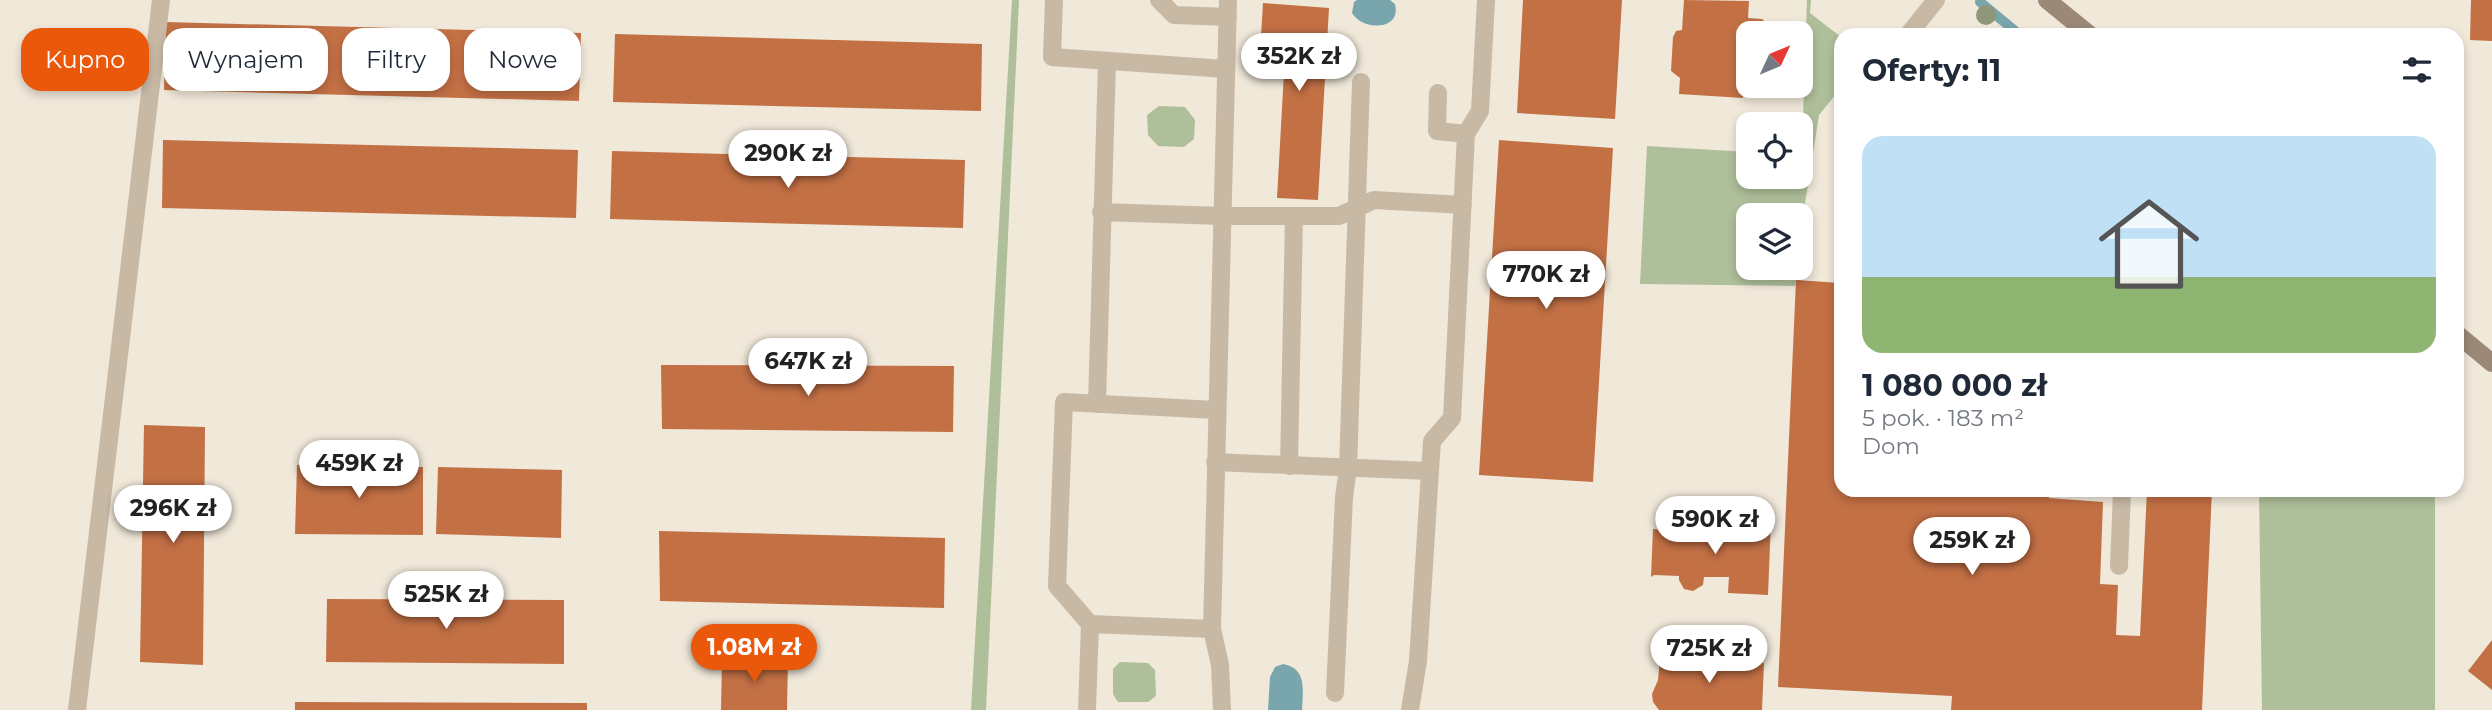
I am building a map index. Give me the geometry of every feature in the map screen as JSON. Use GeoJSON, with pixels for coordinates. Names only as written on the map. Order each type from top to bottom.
{"type":"FeatureCollection","features":[{"type":"Feature","properties":{"kind":"main road"},"geometry":{"type":"LineString","coordinates":[[2047,0],[2081,28]]}},
{"type":"Feature","properties":{"kind":"main road"},"geometry":{"type":"LineString","coordinates":[[2464,340],[2492,363]]}},
{"type":"Feature","properties":{"kind":"street"},"geometry":{"type":"LineString","coordinates":[[77,710],[161,0]]}},
{"type":"Feature","properties":{"kind":"street"},"geometry":{"type":"LineString","coordinates":[[1054,0],[1052,57],[1226,68]]}},
{"type":"Feature","properties":{"kind":"street"},"geometry":{"type":"LineString","coordinates":[[1159,0],[1174,15],[1228,8],[1212,629],[1220,665],[1222,710]]}},
{"type":"Feature","properties":{"kind":"street"},"geometry":{"type":"LineString","coordinates":[[1410,710],[1419,661],[1432,441],[1452,418],[1466,134],[1480,111],[1486,0]]}},
{"type":"Feature","properties":{"kind":"street"},"geometry":{"type":"LineString","coordinates":[[1914,28],[1937,0]]}},
{"type":"Feature","properties":{"kind":"street"},"geometry":{"type":"LineString","coordinates":[[1097,404],[1107,62]]}},
{"type":"Feature","properties":{"kind":"street"},"geometry":{"type":"LineString","coordinates":[[1335,692],[1344,497],[1348,468],[1362,82]]}},
{"type":"Feature","properties":{"kind":"street"},"geometry":{"type":"LineString","coordinates":[[1438,93],[1437,131],[1466,134]]}},
{"type":"Feature","properties":{"kind":"street"},"geometry":{"type":"LineString","coordinates":[[1101,212],[1339,216],[1374,200],[1463,205]]}},
{"type":"Feature","properties":{"kind":"street"},"geometry":{"type":"LineString","coordinates":[[1289,466],[1294,216]]}},
{"type":"Feature","properties":{"kind":"street"},"geometry":{"type":"LineString","coordinates":[[1087,710],[1090,624],[1057,586],[1064,402],[1216,411]]}},
{"type":"Feature","properties":{"kind":"street"},"geometry":{"type":"LineString","coordinates":[[1215,462],[1430,471]]}},
{"type":"Feature","properties":{"kind":"street"},"geometry":{"type":"LineString","coordinates":[[2119,566],[2122,497]]}},
{"type":"Feature","properties":{"kind":"street"},"geometry":{"type":"LineString","coordinates":[[1090,624],[1212,629]]}},
{"type":"Feature","properties":{"kind":"green space"},"geometry":{"type":"Polygon","coordinates":[[[1012,0],[1019,0],[986,710],[971,710],[1012,0]]]}},
{"type":"Feature","properties":{"kind":"green space"},"geometry":{"type":"Polygon","coordinates":[[[1807,0],[1811,0],[1810,13],[1834,32],[1834,97],[1819,115],[1813,153],[1813,112],[1803,112],[1804,98],[1813,98],[1813,21],[1806,21],[1807,0]]]}},
{"type":"Feature","properties":{"kind":"green space"},"geometry":{"type":"Polygon","coordinates":[[[1159,106],[1185,107],[1195,120],[1194,139],[1184,147],[1158,146],[1148,135],[1147,115],[1159,106]]]}},
{"type":"Feature","properties":{"kind":"green space"},"geometry":{"type":"Polygon","coordinates":[[[1647,146],[1736,151],[1736,189],[1807,189],[1805,203],[1736,203],[1736,280],[1802,281],[1796,281],[1795,286],[1640,284],[1647,146]]]}},
{"type":"Feature","properties":{"kind":"green space"},"geometry":{"type":"Polygon","coordinates":[[[2259,497],[2435,497],[2435,710],[2262,710],[2259,497]]]}},
{"type":"Feature","properties":{"kind":"green space"},"geometry":{"type":"Polygon","coordinates":[[[1120,662],[1148,663],[1155,670],[1156,696],[1148,702],[1118,702],[1113,694],[1113,669],[1120,662]]]}},
{"type":"Feature","properties":{"kind":"water"},"geometry":{"type":"Polygon","coordinates":[[[1357,0],[1390,0],[1395,4],[1396,13],[1387,23],[1364,23],[1352,13],[1357,0]]]}},
{"type":"Feature","properties":{"kind":"water"},"geometry":{"type":"Polygon","coordinates":[[[1283,664],[1291,666],[1300,675],[1303,688],[1302,710],[1268,710],[1270,677],[1275,667],[1283,664]]]}},
{"type":"Feature","properties":{"kind":"building"},"geometry":{"type":"Polygon","coordinates":[[[1523,0],[1622,0],[1615,119],[1517,113],[1523,0]]]}},
{"type":"Feature","properties":{"kind":"building"},"geometry":{"type":"Polygon","coordinates":[[[1684,0],[1749,1],[1748,18],[1764,21],[1736,21],[1736,98],[1679,94],[1680,78],[1671,71],[1673,37],[1676,31],[1682,30],[1684,0]]]}},
{"type":"Feature","properties":{"kind":"building"},"geometry":{"type":"Polygon","coordinates":[[[2471,0],[2492,0],[2492,41],[2470,40],[2471,0]]]}},
{"type":"Feature","properties":{"kind":"building"},"geometry":{"type":"Polygon","coordinates":[[[1263,3],[1329,8],[1318,200],[1277,198],[1285,54],[1260,53],[1263,3]]]}},
{"type":"Feature","properties":{"kind":"building"},"geometry":{"type":"Polygon","coordinates":[[[166,22],[392,28],[342,28],[342,91],[450,91],[450,30],[464,30],[464,91],[579,91],[579,101],[202,91],[328,91],[328,28],[166,28],[166,22]]]}},
{"type":"Feature","properties":{"kind":"building"},"geometry":{"type":"Polygon","coordinates":[[[615,34],[982,44],[981,111],[613,102],[615,34]]]}},
{"type":"Feature","properties":{"kind":"building"},"geometry":{"type":"Polygon","coordinates":[[[163,140],[578,150],[576,218],[162,208],[163,140]]]}},
{"type":"Feature","properties":{"kind":"building"},"geometry":{"type":"Polygon","coordinates":[[[1499,140],[1613,148],[1593,482],[1479,475],[1499,140]]]}},
{"type":"Feature","properties":{"kind":"building"},"geometry":{"type":"Polygon","coordinates":[[[612,151],[965,160],[963,228],[610,219],[612,151]]]}},
{"type":"Feature","properties":{"kind":"building"},"geometry":{"type":"Polygon","coordinates":[[[1796,280],[1834,283],[1834,497],[2049,497],[2103,502],[2100,584],[2118,585],[2116,635],[2140,636],[2147,497],[2212,497],[2202,710],[1951,710],[1952,696],[1778,687],[1796,280]]]}},
{"type":"Feature","properties":{"kind":"building"},"geometry":{"type":"Polygon","coordinates":[[[661,365],[954,366],[953,432],[662,429],[661,365]]]}},
{"type":"Feature","properties":{"kind":"building"},"geometry":{"type":"Polygon","coordinates":[[[144,425],[205,427],[203,665],[140,662],[144,425]]]}},
{"type":"Feature","properties":{"kind":"building"},"geometry":{"type":"Polygon","coordinates":[[[297,465],[423,467],[423,535],[295,534],[297,465]]]}},
{"type":"Feature","properties":{"kind":"building"},"geometry":{"type":"Polygon","coordinates":[[[438,467],[562,470],[561,538],[436,534],[438,467]]]}},
{"type":"Feature","properties":{"kind":"building"},"geometry":{"type":"Polygon","coordinates":[[[1692,519],[1702,522],[1706,533],[1744,534],[1741,519],[1771,520],[1768,595],[1728,593],[1729,577],[1704,577],[1703,585],[1693,591],[1684,589],[1679,576],[1651,577],[1653,529],[1680,532],[1686,521],[1692,519]]]}},
{"type":"Feature","properties":{"kind":"building"},"geometry":{"type":"Polygon","coordinates":[[[659,531],[945,538],[944,608],[660,601],[659,531]]]}},
{"type":"Feature","properties":{"kind":"building"},"geometry":{"type":"Polygon","coordinates":[[[327,599],[564,600],[564,664],[326,662],[327,599]]]}},
{"type":"Feature","properties":{"kind":"building"},"geometry":{"type":"Polygon","coordinates":[[[2492,640],[2492,690],[2468,671],[2492,640]]]}},
{"type":"Feature","properties":{"kind":"building"},"geometry":{"type":"Polygon","coordinates":[[[722,657],[788,658],[787,710],[721,710],[722,657]]]}},
{"type":"Feature","properties":{"kind":"building"},"geometry":{"type":"Polygon","coordinates":[[[1660,658],[1764,663],[1762,710],[1659,710],[1653,702],[1652,694],[1658,680],[1660,658]]]}},
{"type":"Feature","properties":{"kind":"building"},"geometry":{"type":"Polygon","coordinates":[[[295,702],[587,703],[587,710],[295,710],[295,702]]]}},
{"type":"Feature","properties":{"kind":"waterway"},"geometry":{"type":"LineString","coordinates":[[1980,2],[2012,28]]}}]}
